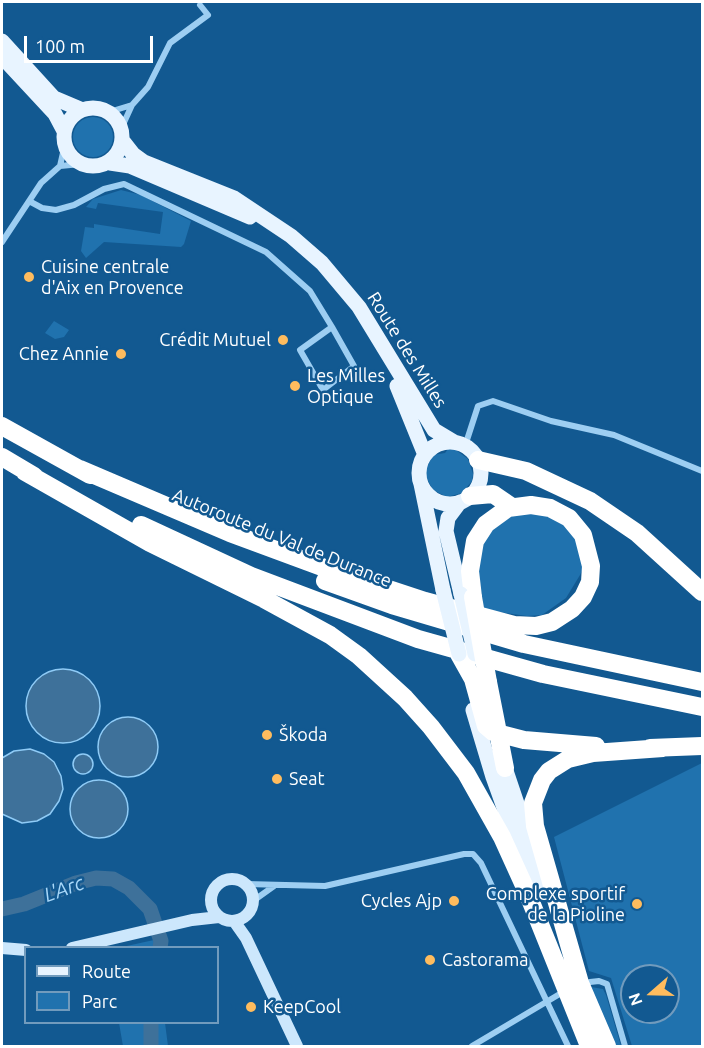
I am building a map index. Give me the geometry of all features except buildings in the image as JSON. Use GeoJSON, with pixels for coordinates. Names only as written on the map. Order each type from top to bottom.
{"type":"FeatureCollection","features":[{"type":"Feature","properties":{"kind":"highway","name":"Autoroute du Val de Durance"},"geometry":{"type":"LineString","coordinates":[[2,426],[80,469],[221,538],[299,571],[392,605],[550,651],[702,682]]}},
{"type":"Feature","properties":{"kind":"highway"},"geometry":{"type":"LineString","coordinates":[[466,449],[526,471],[590,501],[637,533],[702,592]]}},
{"type":"Feature","properties":{"kind":"highway"},"geometry":{"type":"LineString","coordinates":[[2,457],[150,543],[264,599],[330,635],[359,656],[405,698],[431,727],[466,773],[502,837],[527,892],[590,1047]]}},
{"type":"Feature","properties":{"kind":"highway"},"geometry":{"type":"LineString","coordinates":[[80,469],[230,533],[361,580],[486,619],[526,627],[544,625],[572,609],[586,591],[591,566],[586,542],[579,528],[563,513],[538,505],[512,507],[491,519],[475,541],[467,596],[477,680],[506,768]]}},
{"type":"Feature","properties":{"kind":"highway"},"geometry":{"type":"LineString","coordinates":[[25,472],[251,576],[392,630],[543,674],[702,707]]}},
{"type":"Feature","properties":{"kind":"highway"},"geometry":{"type":"LineString","coordinates":[[465,499],[482,493],[493,494],[504,499],[512,507]]}},
{"type":"Feature","properties":{"kind":"highway"},"geometry":{"type":"LineString","coordinates":[[459,654],[477,680]]}},
{"type":"Feature","properties":{"kind":"highway"},"geometry":{"type":"LineString","coordinates":[[496,733],[524,740],[562,744],[663,748]]}},
{"type":"Feature","properties":{"kind":"highway"},"geometry":{"type":"LineString","coordinates":[[607,1047],[535,825],[535,795],[549,771],[568,759],[593,753],[702,746]]}},
{"type":"Feature","properties":{"kind":"main road"},"geometry":{"type":"LineString","coordinates":[[2,41],[54,98],[80,109],[96,107],[110,112],[122,138],[110,163],[96,166],[81,164],[70,156],[55,114],[2,57]]}},
{"type":"Feature","properties":{"kind":"main road"},"geometry":{"type":"LineString","coordinates":[[64,138],[70,118],[80,109]]}},
{"type":"Feature","properties":{"kind":"main road","name":"Route des Milles"},"geometry":{"type":"LineString","coordinates":[[122,138],[133,154],[144,162],[234,198],[291,236],[322,263],[359,307],[434,430],[466,449]]}},
{"type":"Feature","properties":{"kind":"main road","name":"Route des Milles"},"geometry":{"type":"LineString","coordinates":[[110,163],[130,165],[254,218],[291,243],[319,269],[356,314],[401,393],[425,455]]}},
{"type":"Feature","properties":{"kind":"main road"},"geometry":{"type":"LineString","coordinates":[[459,654],[421,484],[420,464],[425,455],[437,445],[466,449],[480,479],[448,518],[446,531],[467,596]]}},
{"type":"Feature","properties":{"kind":"main road"},"geometry":{"type":"LineString","coordinates":[[421,484],[433,498],[441,502],[465,499]]}},
{"type":"Feature","properties":{"kind":"main road"},"geometry":{"type":"LineString","coordinates":[[477,680],[493,777],[590,1047]]}},
{"type":"Feature","properties":{"kind":"main road"},"geometry":{"type":"LineString","coordinates":[[506,768],[528,841],[585,982]]}},
{"type":"Feature","properties":{"kind":"main road"},"geometry":{"type":"LineString","coordinates":[[190,921],[210,902],[213,890],[220,882],[233,878],[246,884],[253,901],[247,915],[246,938]]}},
{"type":"Feature","properties":{"kind":"main road"},"geometry":{"type":"LineString","coordinates":[[210,902],[219,917]]}},
{"type":"Feature","properties":{"kind":"main road"},"geometry":{"type":"LineString","coordinates":[[82,946],[190,921],[219,917],[234,921],[247,915]]}},
{"type":"Feature","properties":{"kind":"main road"},"geometry":{"type":"LineString","coordinates":[[234,921],[246,938],[297,1047]]}},
{"type":"Feature","properties":{"kind":"main road"},"geometry":{"type":"LineString","coordinates":[[2,948],[24,951]]}},
{"type":"Feature","properties":{"kind":"street"},"geometry":{"type":"LineString","coordinates":[[122,138],[132,105],[148,87],[170,43],[208,15],[200,5]]}},
{"type":"Feature","properties":{"kind":"street"},"geometry":{"type":"LineString","coordinates":[[110,112],[132,105]]}},
{"type":"Feature","properties":{"kind":"street"},"geometry":{"type":"LineString","coordinates":[[60,166],[64,138]]}},
{"type":"Feature","properties":{"kind":"street"},"geometry":{"type":"LineString","coordinates":[[2,242],[41,183],[60,166],[81,164]]}},
{"type":"Feature","properties":{"kind":"street"},"geometry":{"type":"LineString","coordinates":[[29,201],[42,208],[56,210],[74,205],[104,189],[124,184],[266,252],[309,291],[332,327],[354,366],[323,390],[300,350],[332,327]]}},
{"type":"Feature","properties":{"kind":"street"},"geometry":{"type":"LineString","coordinates":[[466,449],[478,406],[493,401],[551,421],[614,435],[702,471]]}},
{"type":"Feature","properties":{"kind":"street"},"geometry":{"type":"LineString","coordinates":[[246,884],[324,886],[464,854],[473,854],[481,863],[548,999],[568,1047]]}},
{"type":"Feature","properties":{"kind":"street"},"geometry":{"type":"LineString","coordinates":[[253,901],[274,885]]}},
{"type":"Feature","properties":{"kind":"street"},"geometry":{"type":"LineString","coordinates":[[585,982],[599,981],[608,984],[626,1047]]}},
{"type":"Feature","properties":{"kind":"street"},"geometry":{"type":"LineString","coordinates":[[472,1047],[558,995]]}},
{"type":"Feature","properties":{"kind":"green space"},"geometry":{"type":"Polygon","coordinates":[[[93,117],[101,118],[107,123],[112,129],[112,145],[107,151],[101,156],[93,157],[85,156],[79,151],[74,145],[73,137],[74,129],[79,123],[85,118],[93,117]]]}},
{"type":"Feature","properties":{"kind":"green space"},"geometry":{"type":"Polygon","coordinates":[[[121,190],[141,195],[191,221],[184,244],[181,247],[104,242],[86,258],[81,251],[85,227],[94,228],[94,224],[160,234],[163,212],[98,203],[96,209],[86,207],[93,199],[121,190]]]}},
{"type":"Feature","properties":{"kind":"green space"},"geometry":{"type":"Polygon","coordinates":[[[54,321],[69,330],[64,337],[55,339],[45,333],[54,321]]]}},
{"type":"Feature","properties":{"kind":"green space"},"geometry":{"type":"Polygon","coordinates":[[[448,449],[456,450],[468,459],[473,474],[472,481],[462,493],[447,497],[433,490],[426,477],[426,469],[433,455],[445,453],[448,449]]]}},
{"type":"Feature","properties":{"kind":"green space"},"geometry":{"type":"Polygon","coordinates":[[[521,512],[549,515],[567,527],[575,537],[585,564],[566,598],[542,615],[527,616],[484,610],[476,558],[479,547],[498,523],[521,512]]]}},
{"type":"Feature","properties":{"kind":"green space","name":"Complexe sportif de la Pioline"},"geometry":{"type":"Polygon","coordinates":[[[702,763],[702,1046],[632,1046],[625,1024],[680,1024],[680,964],[620,964],[620,1007],[611,978],[589,971],[554,837],[702,763]]]}},
{"type":"Feature","properties":{"kind":"green space"},"geometry":{"type":"Polygon","coordinates":[[[163,938],[162,946],[127,946],[163,938]]]}},
{"type":"Feature","properties":{"kind":"green space"},"geometry":{"type":"Polygon","coordinates":[[[591,987],[603,989],[621,1046],[613,1046],[591,987]]]}},
{"type":"Feature","properties":{"kind":"green space"},"geometry":{"type":"Polygon","coordinates":[[[119,1024],[165,1024],[168,1046],[123,1046],[119,1024]]]}},
{"type":"Feature","properties":{"kind":"shaded area"},"geometry":{"type":"Polygon","coordinates":[[[63,669],[84,675],[94,685],[100,706],[94,727],[84,737],[63,743],[42,737],[32,727],[26,706],[32,685],[42,675],[63,669]]]}},
{"type":"Feature","properties":{"kind":"shaded area"},"geometry":{"type":"Polygon","coordinates":[[[128,717],[149,726],[158,747],[149,768],[128,777],[107,768],[98,747],[107,726],[128,717]]]}},
{"type":"Feature","properties":{"kind":"shaded area"},"geometry":{"type":"Polygon","coordinates":[[[30,749],[44,754],[54,762],[61,776],[63,789],[59,801],[50,814],[37,821],[22,823],[2,814],[2,758],[14,751],[30,749]]]}},
{"type":"Feature","properties":{"kind":"shaded area"},"geometry":{"type":"Polygon","coordinates":[[[83,754],[90,757],[93,764],[90,771],[83,774],[76,771],[73,764],[76,757],[83,754]]]}},
{"type":"Feature","properties":{"kind":"shaded area"},"geometry":{"type":"Polygon","coordinates":[[[93,780],[105,780],[115,784],[124,793],[128,815],[120,830],[105,838],[93,838],[83,834],[74,825],[70,815],[70,803],[74,793],[83,784],[93,780]]]}},
{"type":"Feature","properties":{"kind":"waterway","name":"L'Arc"},"geometry":{"type":"LineString","coordinates":[[2,909],[24,904],[76,883],[96,878],[113,879],[129,888],[150,909],[161,941],[160,946]]}},
{"type":"Feature","properties":{"kind":"waterway","name":"L'Arc"},"geometry":{"type":"LineString","coordinates":[[151,1024],[151,1046]]}},
{"type":"Feature","properties":{"kind":"place","name":"Cuisine centrale d'Aix en Provence"},"geometry":{"type":"Point","coordinates":[29,277]}},
{"type":"Feature","properties":{"kind":"place","name":"Crédit Mutuel"},"geometry":{"type":"Point","coordinates":[283,340]}},
{"type":"Feature","properties":{"kind":"place","name":"Chez Annie"},"geometry":{"type":"Point","coordinates":[121,354]}},
{"type":"Feature","properties":{"kind":"place","name":"Les Milles Optique"},"geometry":{"type":"Point","coordinates":[295,386]}},
{"type":"Feature","properties":{"kind":"place","name":"Škoda"},"geometry":{"type":"Point","coordinates":[267,735]}},
{"type":"Feature","properties":{"kind":"place","name":"Seat"},"geometry":{"type":"Point","coordinates":[277,779]}},
{"type":"Feature","properties":{"kind":"place","name":"Cycles Ajp"},"geometry":{"type":"Point","coordinates":[454,901]}},
{"type":"Feature","properties":{"kind":"place","name":"Complexe sportif de la Pioline"},"geometry":{"type":"Point","coordinates":[637,904]}},
{"type":"Feature","properties":{"kind":"place","name":"Castorama"},"geometry":{"type":"Point","coordinates":[430,960]}},
{"type":"Feature","properties":{"kind":"place","name":"KeepCool"},"geometry":{"type":"Point","coordinates":[251,1007]}}]}
